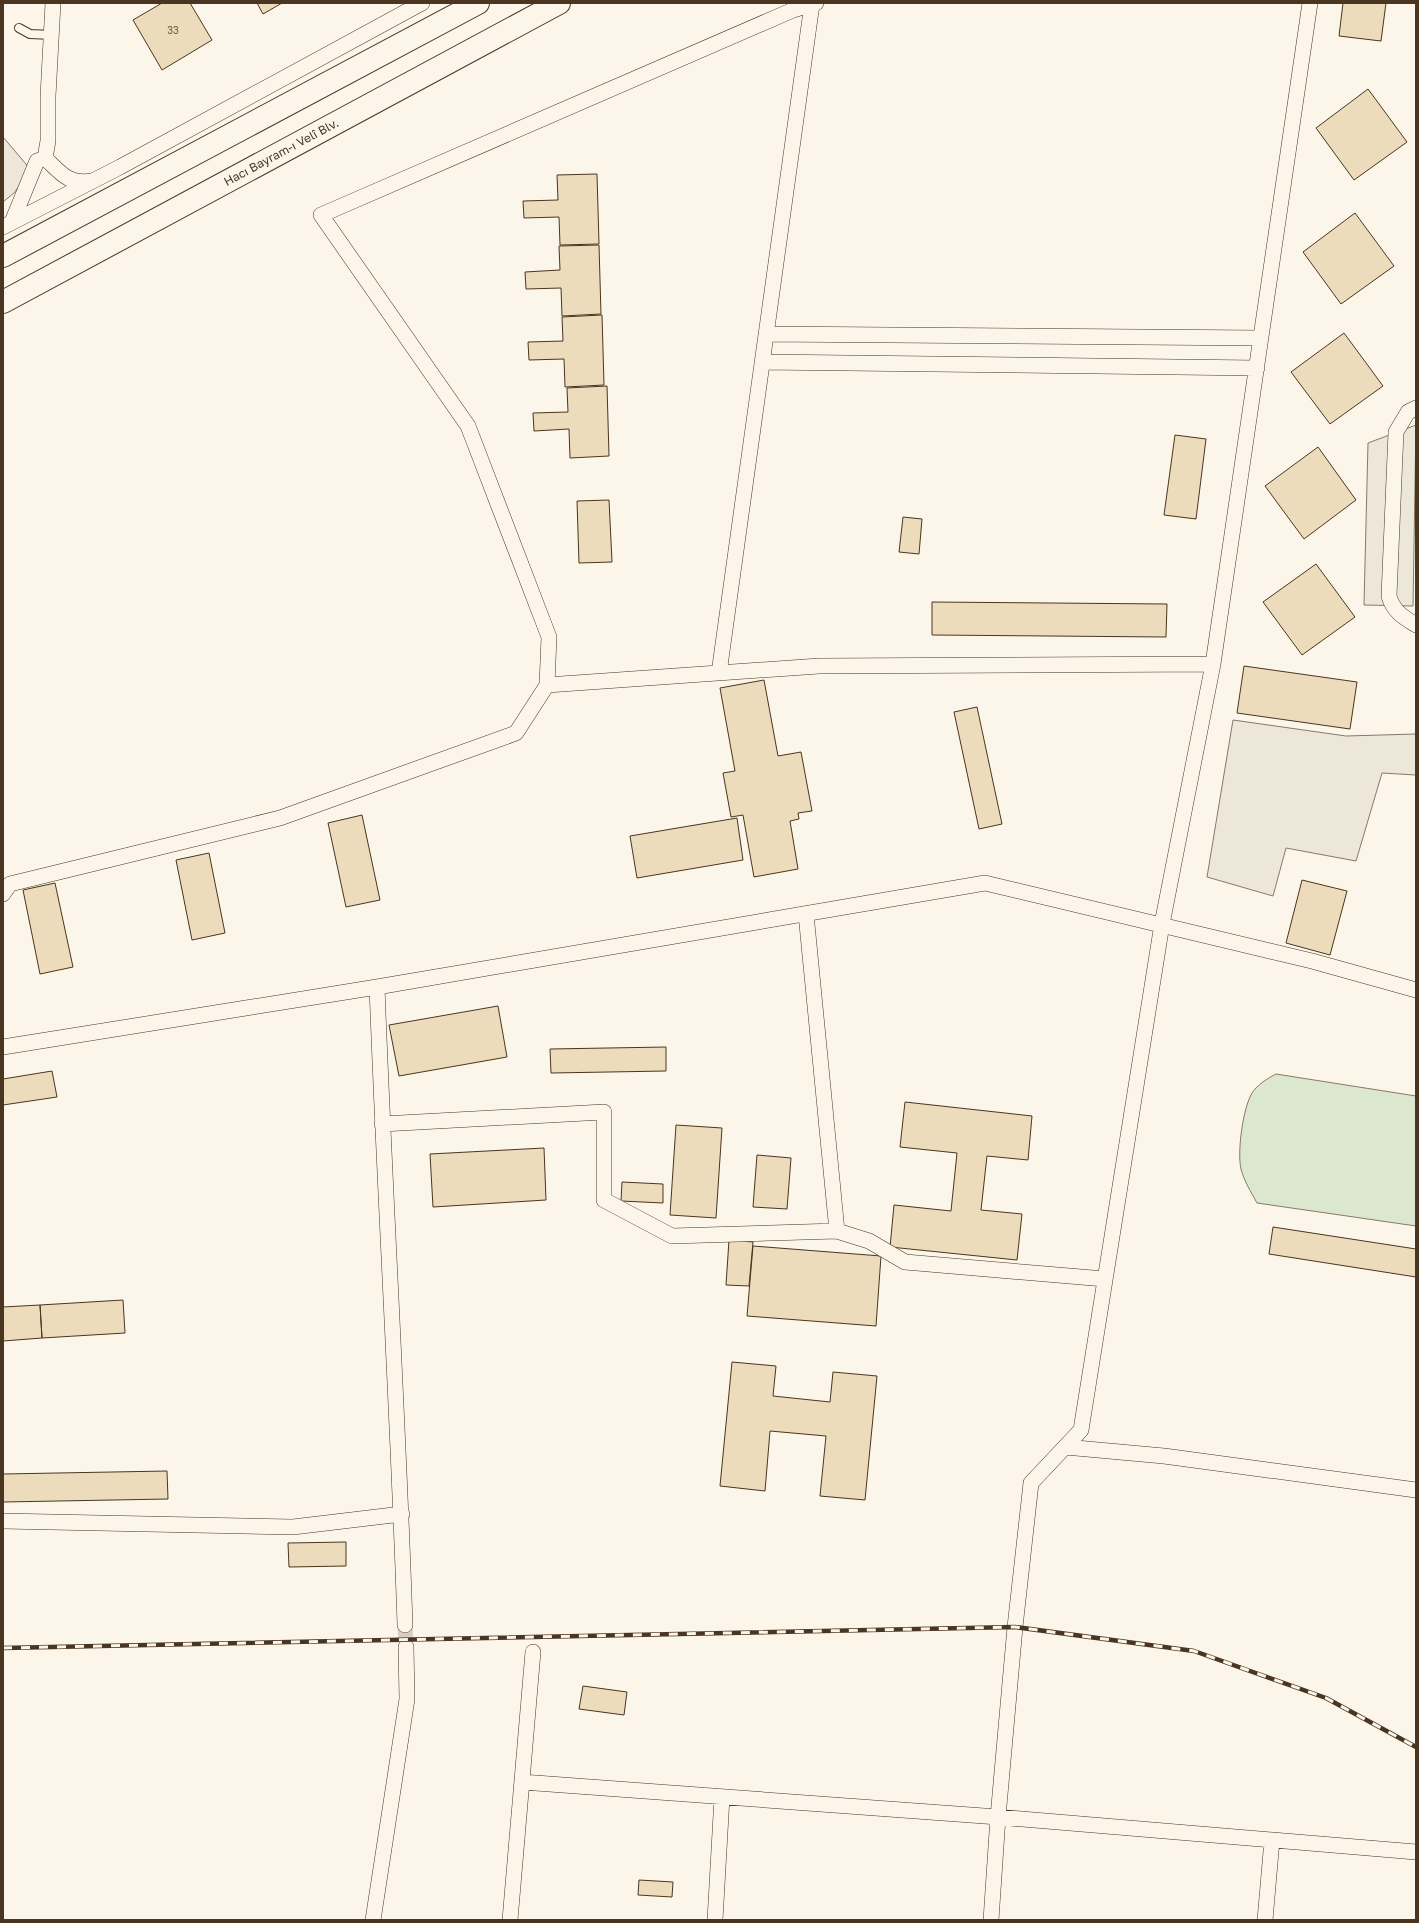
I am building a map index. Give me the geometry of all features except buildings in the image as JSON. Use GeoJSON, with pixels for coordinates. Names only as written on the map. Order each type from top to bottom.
{"type":"FeatureCollection","features":[{"type":"Feature","properties":{"kind":"highway"},"geometry":{"type":"LineString","coordinates":[[3,256],[478,3]]}},
{"type":"Feature","properties":{"kind":"highway","name":"Hacı Bayram-ı Velî Blv."},"geometry":{"type":"LineString","coordinates":[[3,302],[559,3]]}},
{"type":"Feature","properties":{"kind":"street"},"geometry":{"type":"LineString","coordinates":[[45,158],[48,141],[48,96],[53,3]]}},
{"type":"Feature","properties":{"kind":"street"},"geometry":{"type":"LineString","coordinates":[[7,224],[94,180],[422,3]]}},
{"type":"Feature","properties":{"kind":"street"},"geometry":{"type":"LineString","coordinates":[[991,1920],[998,1817],[1014,1635],[1031,1483],[1082,1430],[1162,924],[1213,664],[1310,3]]}},
{"type":"Feature","properties":{"kind":"street"},"geometry":{"type":"LineString","coordinates":[[3,894],[10,884],[280,818],[516,733],[547,685],[549,637],[468,426],[321,215],[793,10],[814,4],[719,673]]}},
{"type":"Feature","properties":{"kind":"street"},"geometry":{"type":"LineString","coordinates":[[45,158],[68,179],[79,183],[94,180]]}},
{"type":"Feature","properties":{"kind":"street"},"geometry":{"type":"LineString","coordinates":[[7,224],[37,161],[45,158]]}},
{"type":"Feature","properties":{"kind":"street"},"geometry":{"type":"LineString","coordinates":[[766,334],[1261,338]]}},
{"type":"Feature","properties":{"kind":"street"},"geometry":{"type":"LineString","coordinates":[[763,362],[1257,368]]}},
{"type":"Feature","properties":{"kind":"street"},"geometry":{"type":"LineString","coordinates":[[1416,408],[1408,412],[1396,432],[1389,596],[1392,606],[1401,616],[1416,625]]}},
{"type":"Feature","properties":{"kind":"street"},"geometry":{"type":"LineString","coordinates":[[547,685],[819,666],[1213,664]]}},
{"type":"Feature","properties":{"kind":"street"},"geometry":{"type":"LineString","coordinates":[[3,1047],[377,987],[985,883],[1312,961],[1416,990]]}},
{"type":"Feature","properties":{"kind":"street"},"geometry":{"type":"LineString","coordinates":[[806,914],[837,1231]]}},
{"type":"Feature","properties":{"kind":"street"},"geometry":{"type":"LineString","coordinates":[[377,987],[382,1124],[402,1514],[405,1625]]}},
{"type":"Feature","properties":{"kind":"street"},"geometry":{"type":"LineString","coordinates":[[382,1124],[604,1112],[604,1200],[672,1236],[837,1231],[869,1241],[905,1262],[1105,1279]]}},
{"type":"Feature","properties":{"kind":"street"},"geometry":{"type":"LineString","coordinates":[[1065,1447],[1164,1456],[1416,1490]]}},
{"type":"Feature","properties":{"kind":"street"},"geometry":{"type":"LineString","coordinates":[[3,1521],[293,1527],[402,1514]]}},
{"type":"Feature","properties":{"kind":"street"},"geometry":{"type":"LineString","coordinates":[[373,1920],[407,1699],[406,1647]]}},
{"type":"Feature","properties":{"kind":"street"},"geometry":{"type":"LineString","coordinates":[[510,1920],[533,1652]]}},
{"type":"Feature","properties":{"kind":"street"},"geometry":{"type":"LineString","coordinates":[[522,1782],[998,1817],[1416,1852]]}},
{"type":"Feature","properties":{"kind":"street"},"geometry":{"type":"LineString","coordinates":[[714,1920],[722,1797]]}},
{"type":"Feature","properties":{"kind":"street"},"geometry":{"type":"LineString","coordinates":[[1265,1920],[1272,1840]]}},
{"type":"Feature","properties":{"kind":"lane"},"geometry":{"type":"LineString","coordinates":[[19,28],[30,34],[52,35]]}},
{"type":"Feature","properties":{"kind":"green space"},"geometry":{"type":"Polygon","coordinates":[[[1276,1074],[1416,1096],[1416,1226],[1257,1203],[1242,1173],[1240,1161],[1240,1141],[1246,1109],[1252,1093],[1266,1080],[1276,1074]]]}},
{"type":"Feature","properties":{"kind":"shaded area"},"geometry":{"type":"Polygon","coordinates":[[[3,137],[31,170],[14,193],[3,202],[3,137]]]}},
{"type":"Feature","properties":{"kind":"shaded area"},"geometry":{"type":"Polygon","coordinates":[[[1416,425],[1413,606],[1364,605],[1368,443],[1416,425]]]}},
{"type":"Feature","properties":{"kind":"shaded area"},"geometry":{"type":"Polygon","coordinates":[[[1233,720],[1346,736],[1416,734],[1416,775],[1382,773],[1356,861],[1286,848],[1273,896],[1207,877],[1233,720]]]}},
{"type":"Feature","properties":{"kind":"tunnel"},"geometry":{"type":"LineString","coordinates":[[405,1625],[406,1647]]}},
{"type":"Feature","properties":{"kind":"railway"},"geometry":{"type":"LineString","coordinates":[[3,1648],[1015,1627],[1194,1651],[1326,1698],[1416,1747]]}}]}
